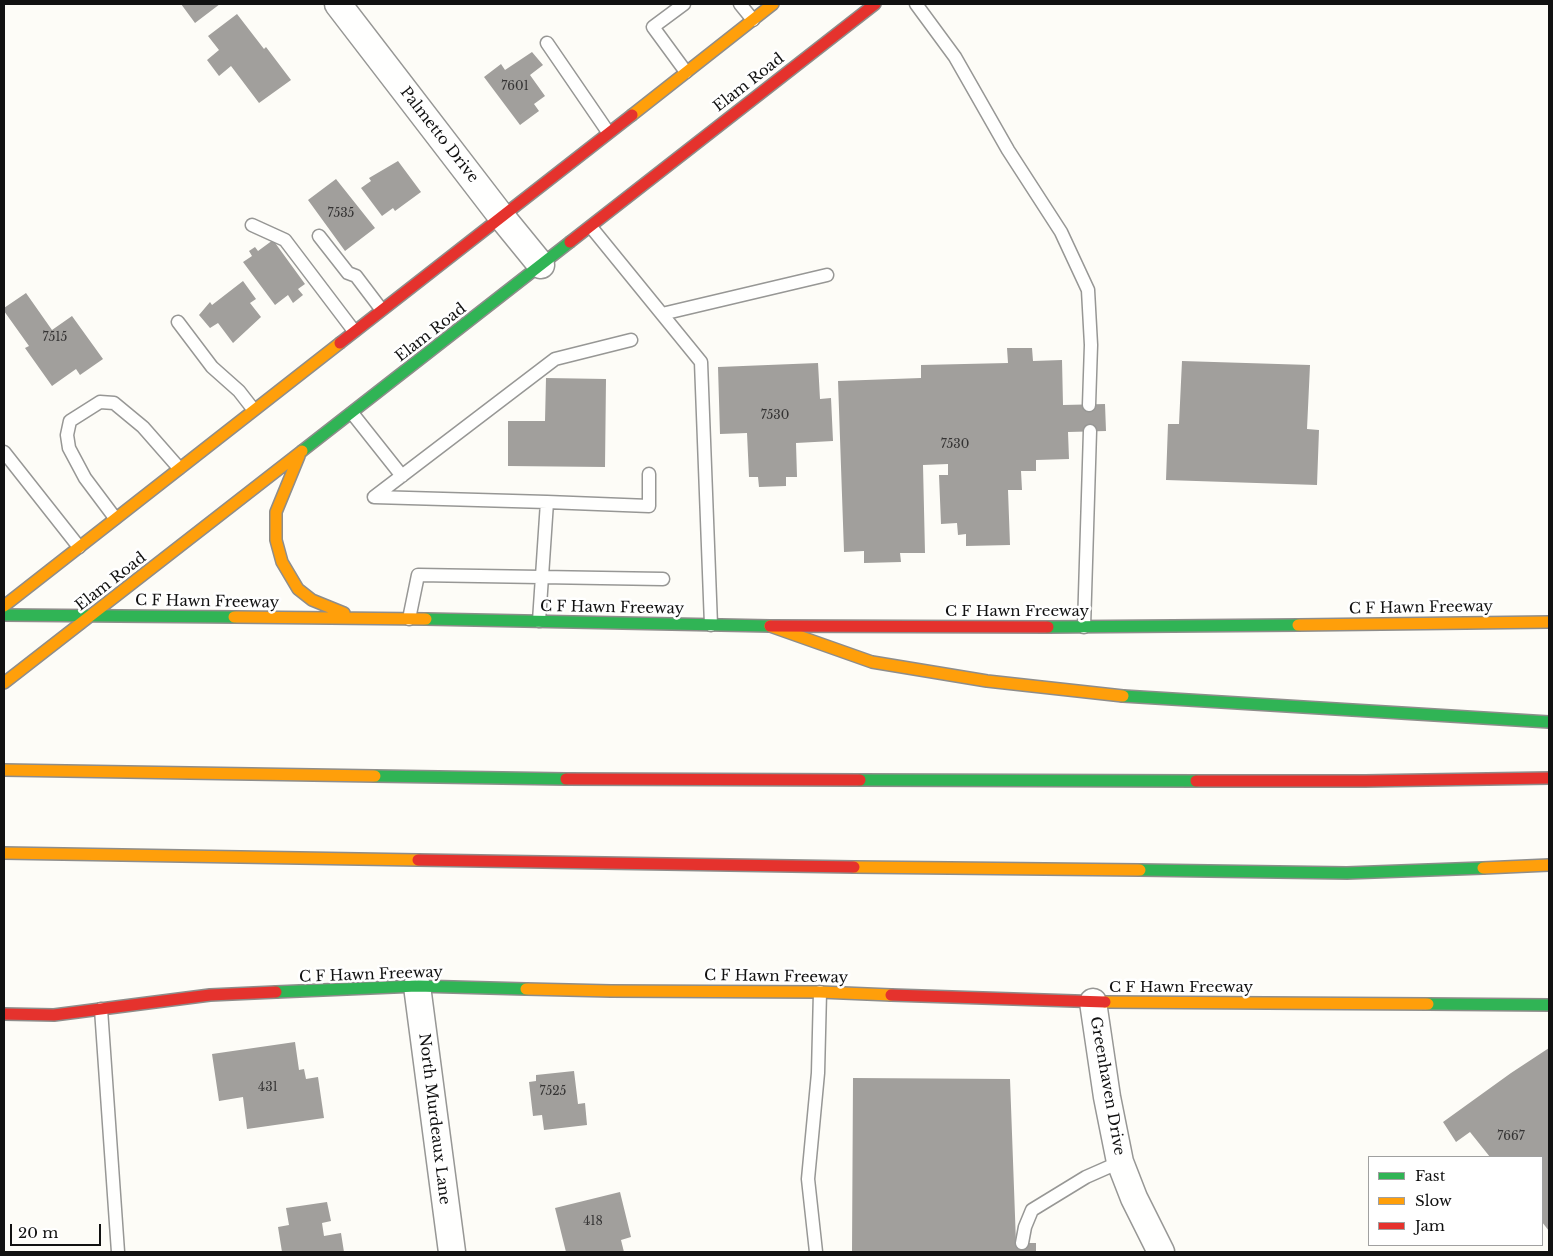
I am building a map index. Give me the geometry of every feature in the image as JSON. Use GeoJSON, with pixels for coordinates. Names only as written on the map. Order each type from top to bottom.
{"type":"FeatureCollection","features":[{"type":"Feature","properties":{"kind":"main road"},"geometry":{"type":"LineString","coordinates":[[4,606],[253,409],[773,4]]}},
{"type":"Feature","properties":{"kind":"main road","name":"Elam Road"},"geometry":{"type":"LineString","coordinates":[[4,683],[591,227],[874,4]]}},
{"type":"Feature","properties":{"kind":"main road"},"geometry":{"type":"LineString","coordinates":[[300,454],[276,512],[276,540],[282,562],[298,589],[305,595],[312,600],[357,618]]}},
{"type":"Feature","properties":{"kind":"main road","name":"C F Hawn Freeway"},"geometry":{"type":"LineString","coordinates":[[4,615],[357,618],[770,626],[1084,628],[1549,622]]}},
{"type":"Feature","properties":{"kind":"main road"},"geometry":{"type":"LineString","coordinates":[[770,626],[872,662],[987,681],[1115,696],[1549,722]]}},
{"type":"Feature","properties":{"kind":"main road"},"geometry":{"type":"LineString","coordinates":[[4,770],[637,780],[1365,781],[1549,778]]}},
{"type":"Feature","properties":{"kind":"main road"},"geometry":{"type":"LineString","coordinates":[[4,852],[614,864],[1347,873],[1549,865]]}},
{"type":"Feature","properties":{"kind":"main road","name":"C F Hawn Freeway"},"geometry":{"type":"LineString","coordinates":[[4,1014],[54,1014],[210,995],[417,986],[611,991],[820,992],[1093,1002],[1549,1005]]}},
{"type":"Feature","properties":{"kind":"street","name":"Palmetto Drive"},"geometry":{"type":"LineString","coordinates":[[338,4],[541,265]]}},
{"type":"Feature","properties":{"kind":"street","name":"North Murdeaux Lane"},"geometry":{"type":"LineString","coordinates":[[417,986],[452,1252]]}},
{"type":"Feature","properties":{"kind":"street","name":"Greenhaven Drive"},"geometry":{"type":"LineString","coordinates":[[1093,1002],[1107,1097],[1120,1162],[1134,1198],[1161,1252]]}},
{"type":"Feature","properties":{"kind":"lane"},"geometry":{"type":"LineString","coordinates":[[684,4],[653,27],[686,72]]}},
{"type":"Feature","properties":{"kind":"lane"},"geometry":{"type":"LineString","coordinates":[[740,4],[753,20]]}},
{"type":"Feature","properties":{"kind":"lane"},"geometry":{"type":"LineString","coordinates":[[916,4],[955,57],[1008,150],[1061,232],[1088,290],[1091,345],[1089,404]]}},
{"type":"Feature","properties":{"kind":"lane"},"geometry":{"type":"LineString","coordinates":[[547,43],[608,132]]}},
{"type":"Feature","properties":{"kind":"lane"},"geometry":{"type":"LineString","coordinates":[[252,225],[286,240],[354,331]]}},
{"type":"Feature","properties":{"kind":"lane"},"geometry":{"type":"LineString","coordinates":[[591,227],[701,362],[711,625]]}},
{"type":"Feature","properties":{"kind":"lane"},"geometry":{"type":"LineString","coordinates":[[319,236],[348,273],[356,276],[382,309]]}},
{"type":"Feature","properties":{"kind":"lane"},"geometry":{"type":"LineString","coordinates":[[662,314],[827,275]]}},
{"type":"Feature","properties":{"kind":"lane"},"geometry":{"type":"LineString","coordinates":[[178,322],[212,367],[239,391],[253,409]]}},
{"type":"Feature","properties":{"kind":"lane"},"geometry":{"type":"LineString","coordinates":[[631,340],[555,359],[374,497],[649,506],[649,474]]}},
{"type":"Feature","properties":{"kind":"lane"},"geometry":{"type":"LineString","coordinates":[[115,518],[85,478],[69,448],[66,435],[70,421],[100,402],[114,404],[144,427],[179,468]]}},
{"type":"Feature","properties":{"kind":"lane"},"geometry":{"type":"LineString","coordinates":[[352,413],[402,476]]}},
{"type":"Feature","properties":{"kind":"lane"},"geometry":{"type":"LineString","coordinates":[[1084,628],[1090,431]]}},
{"type":"Feature","properties":{"kind":"lane"},"geometry":{"type":"LineString","coordinates":[[4,452],[79,547]]}},
{"type":"Feature","properties":{"kind":"lane"},"geometry":{"type":"LineString","coordinates":[[539,621],[547,502]]}},
{"type":"Feature","properties":{"kind":"lane"},"geometry":{"type":"LineString","coordinates":[[409,619],[418,575],[663,579]]}},
{"type":"Feature","properties":{"kind":"lane"},"geometry":{"type":"LineString","coordinates":[[816,1252],[808,1179],[818,1073],[820,992]]}},
{"type":"Feature","properties":{"kind":"lane"},"geometry":{"type":"LineString","coordinates":[[101,1009],[118,1252]]}},
{"type":"Feature","properties":{"kind":"lane"},"geometry":{"type":"LineString","coordinates":[[1022,1243],[1025,1227],[1032,1210],[1086,1177],[1120,1162]]}},
{"type":"Feature","properties":{"kind":"building"},"geometry":{"type":"Polygon","coordinates":[[[181,4],[220,4],[195,23],[181,4]]]}},
{"type":"Feature","properties":{"kind":"building"},"geometry":{"type":"Polygon","coordinates":[[[237,14],[264,49],[266,47],[291,80],[259,103],[231,66],[219,76],[207,60],[219,50],[208,36],[237,14]]]}},
{"type":"Feature","properties":{"kind":"building"},"geometry":{"type":"Polygon","coordinates":[[[532,52],[543,65],[530,75],[545,96],[534,104],[539,111],[520,125],[484,77],[501,64],[505,70],[532,52]]]}},
{"type":"Feature","properties":{"kind":"building"},"geometry":{"type":"Polygon","coordinates":[[[398,161],[421,192],[395,211],[393,208],[382,216],[361,188],[371,181],[369,178],[398,161]]]}},
{"type":"Feature","properties":{"kind":"building"},"geometry":{"type":"Polygon","coordinates":[[[336,179],[375,228],[345,251],[308,200],[336,179]]]}},
{"type":"Feature","properties":{"kind":"building"},"geometry":{"type":"Polygon","coordinates":[[[273,240],[305,284],[298,289],[303,295],[293,303],[288,295],[275,305],[243,262],[252,256],[249,251],[255,247],[258,251],[273,240]]]}},
{"type":"Feature","properties":{"kind":"building"},"geometry":{"type":"Polygon","coordinates":[[[243,281],[256,299],[250,303],[261,317],[233,343],[218,323],[210,328],[199,315],[210,302],[212,305],[243,281]]]}},
{"type":"Feature","properties":{"kind":"building"},"geometry":{"type":"Polygon","coordinates":[[[26,293],[52,330],[72,316],[103,359],[80,375],[76,369],[52,386],[25,348],[29,346],[4,311],[4,308],[26,293]]]}},
{"type":"Feature","properties":{"kind":"building"},"geometry":{"type":"Polygon","coordinates":[[[1007,348],[1032,348],[1033,361],[1062,360],[1063,405],[1105,404],[1106,431],[1068,432],[1069,459],[1036,460],[1036,471],[1021,471],[1022,490],[1008,490],[1010,545],[966,546],[966,534],[958,535],[957,523],[941,524],[939,475],[948,475],[948,464],[923,465],[925,553],[900,553],[901,562],[864,563],[864,551],[844,552],[838,381],[921,378],[921,365],[1008,363],[1007,348]]]}},
{"type":"Feature","properties":{"kind":"building"},"geometry":{"type":"Polygon","coordinates":[[[1182,361],[1310,365],[1307,429],[1319,430],[1317,485],[1166,480],[1168,424],[1179,424],[1182,361]]]}},
{"type":"Feature","properties":{"kind":"building"},"geometry":{"type":"Polygon","coordinates":[[[818,363],[820,399],[831,398],[833,441],[796,443],[797,477],[786,477],[786,486],[759,487],[758,477],[749,477],[747,433],[720,434],[718,367],[818,363]]]}},
{"type":"Feature","properties":{"kind":"building"},"geometry":{"type":"Polygon","coordinates":[[[546,378],[606,379],[605,467],[508,466],[508,421],[545,421],[546,378]]]}},
{"type":"Feature","properties":{"kind":"building"},"geometry":{"type":"Polygon","coordinates":[[[295,1042],[299,1070],[304,1069],[306,1079],[318,1077],[324,1118],[247,1129],[243,1097],[219,1101],[212,1054],[295,1042]]]}},
{"type":"Feature","properties":{"kind":"building"},"geometry":{"type":"Polygon","coordinates":[[[1549,1048],[1549,1231],[1543,1223],[1543,1156],[1489,1156],[1470,1132],[1456,1142],[1443,1122],[1549,1048]]]}},
{"type":"Feature","properties":{"kind":"building"},"geometry":{"type":"Polygon","coordinates":[[[574,1071],[578,1104],[585,1103],[587,1125],[544,1130],[542,1115],[533,1116],[529,1082],[536,1081],[536,1075],[574,1071]]]}},
{"type":"Feature","properties":{"kind":"building"},"geometry":{"type":"Polygon","coordinates":[[[853,1078],[1010,1079],[1016,1243],[1036,1243],[1036,1252],[852,1252],[853,1078]]]}},
{"type":"Feature","properties":{"kind":"building"},"geometry":{"type":"Polygon","coordinates":[[[620,1192],[631,1237],[621,1240],[624,1252],[566,1252],[555,1208],[620,1192]]]}},
{"type":"Feature","properties":{"kind":"building"},"geometry":{"type":"Polygon","coordinates":[[[327,1202],[331,1221],[322,1223],[324,1236],[341,1233],[344,1252],[282,1252],[278,1227],[289,1225],[286,1208],[327,1202]]]}},
{"type":"Feature","properties":{"kind":"traffic: fast"},"geometry":{"type":"LineString","coordinates":[[302,451],[570,242]]}},
{"type":"Feature","properties":{"kind":"traffic: fast"},"geometry":{"type":"LineString","coordinates":[[4,615],[234,617]]}},
{"type":"Feature","properties":{"kind":"traffic: fast"},"geometry":{"type":"LineString","coordinates":[[426,619],[770,626]]}},
{"type":"Feature","properties":{"kind":"traffic: fast"},"geometry":{"type":"LineString","coordinates":[[1048,627],[1298,625]]}},
{"type":"Feature","properties":{"kind":"traffic: fast"},"geometry":{"type":"LineString","coordinates":[[1123,696],[1549,722]]}},
{"type":"Feature","properties":{"kind":"traffic: fast"},"geometry":{"type":"LineString","coordinates":[[375,776],[566,779]]}},
{"type":"Feature","properties":{"kind":"traffic: fast"},"geometry":{"type":"LineString","coordinates":[[860,780],[1196,781]]}},
{"type":"Feature","properties":{"kind":"traffic: fast"},"geometry":{"type":"LineString","coordinates":[[1140,870],[1347,873],[1483,868]]}},
{"type":"Feature","properties":{"kind":"traffic: fast"},"geometry":{"type":"LineString","coordinates":[[276,992],[417,986],[526,989]]}},
{"type":"Feature","properties":{"kind":"traffic: fast"},"geometry":{"type":"LineString","coordinates":[[1428,1004],[1549,1005]]}},
{"type":"Feature","properties":{"kind":"traffic: slow"},"geometry":{"type":"LineString","coordinates":[[632,115],[773,4]]}},
{"type":"Feature","properties":{"kind":"traffic: slow"},"geometry":{"type":"LineString","coordinates":[[4,606],[340,343]]}},
{"type":"Feature","properties":{"kind":"traffic: slow"},"geometry":{"type":"LineString","coordinates":[[4,683],[302,451]]}},
{"type":"Feature","properties":{"kind":"traffic: slow"},"geometry":{"type":"LineString","coordinates":[[299,456],[276,512],[276,540],[282,562],[298,589],[312,600],[344,613]]}},
{"type":"Feature","properties":{"kind":"traffic: slow"},"geometry":{"type":"LineString","coordinates":[[234,617],[426,619]]}},
{"type":"Feature","properties":{"kind":"traffic: slow"},"geometry":{"type":"LineString","coordinates":[[1298,625],[1549,622]]}},
{"type":"Feature","properties":{"kind":"traffic: slow"},"geometry":{"type":"LineString","coordinates":[[770,626],[872,662],[987,681],[1123,696]]}},
{"type":"Feature","properties":{"kind":"traffic: slow"},"geometry":{"type":"LineString","coordinates":[[4,770],[375,776]]}},
{"type":"Feature","properties":{"kind":"traffic: slow"},"geometry":{"type":"LineString","coordinates":[[4,853],[418,860]]}},
{"type":"Feature","properties":{"kind":"traffic: slow"},"geometry":{"type":"LineString","coordinates":[[1483,868],[1549,865]]}},
{"type":"Feature","properties":{"kind":"traffic: slow"},"geometry":{"type":"LineString","coordinates":[[854,867],[1140,870]]}},
{"type":"Feature","properties":{"kind":"traffic: slow"},"geometry":{"type":"LineString","coordinates":[[526,989],[820,992],[891,995]]}},
{"type":"Feature","properties":{"kind":"traffic: slow"},"geometry":{"type":"LineString","coordinates":[[1105,1002],[1428,1004]]}},
{"type":"Feature","properties":{"kind":"traffic: jam"},"geometry":{"type":"LineString","coordinates":[[570,242],[875,4]]}},
{"type":"Feature","properties":{"kind":"traffic: jam"},"geometry":{"type":"LineString","coordinates":[[340,343],[632,115]]}},
{"type":"Feature","properties":{"kind":"traffic: jam"},"geometry":{"type":"LineString","coordinates":[[770,626],[1048,627]]}},
{"type":"Feature","properties":{"kind":"traffic: jam"},"geometry":{"type":"LineString","coordinates":[[1196,781],[1549,778]]}},
{"type":"Feature","properties":{"kind":"traffic: jam"},"geometry":{"type":"LineString","coordinates":[[566,779],[860,780]]}},
{"type":"Feature","properties":{"kind":"traffic: jam"},"geometry":{"type":"LineString","coordinates":[[418,860],[854,867]]}},
{"type":"Feature","properties":{"kind":"traffic: jam"},"geometry":{"type":"LineString","coordinates":[[4,1014],[54,1015],[210,995],[276,992]]}},
{"type":"Feature","properties":{"kind":"traffic: jam"},"geometry":{"type":"LineString","coordinates":[[891,995],[1105,1002]]}}]}
